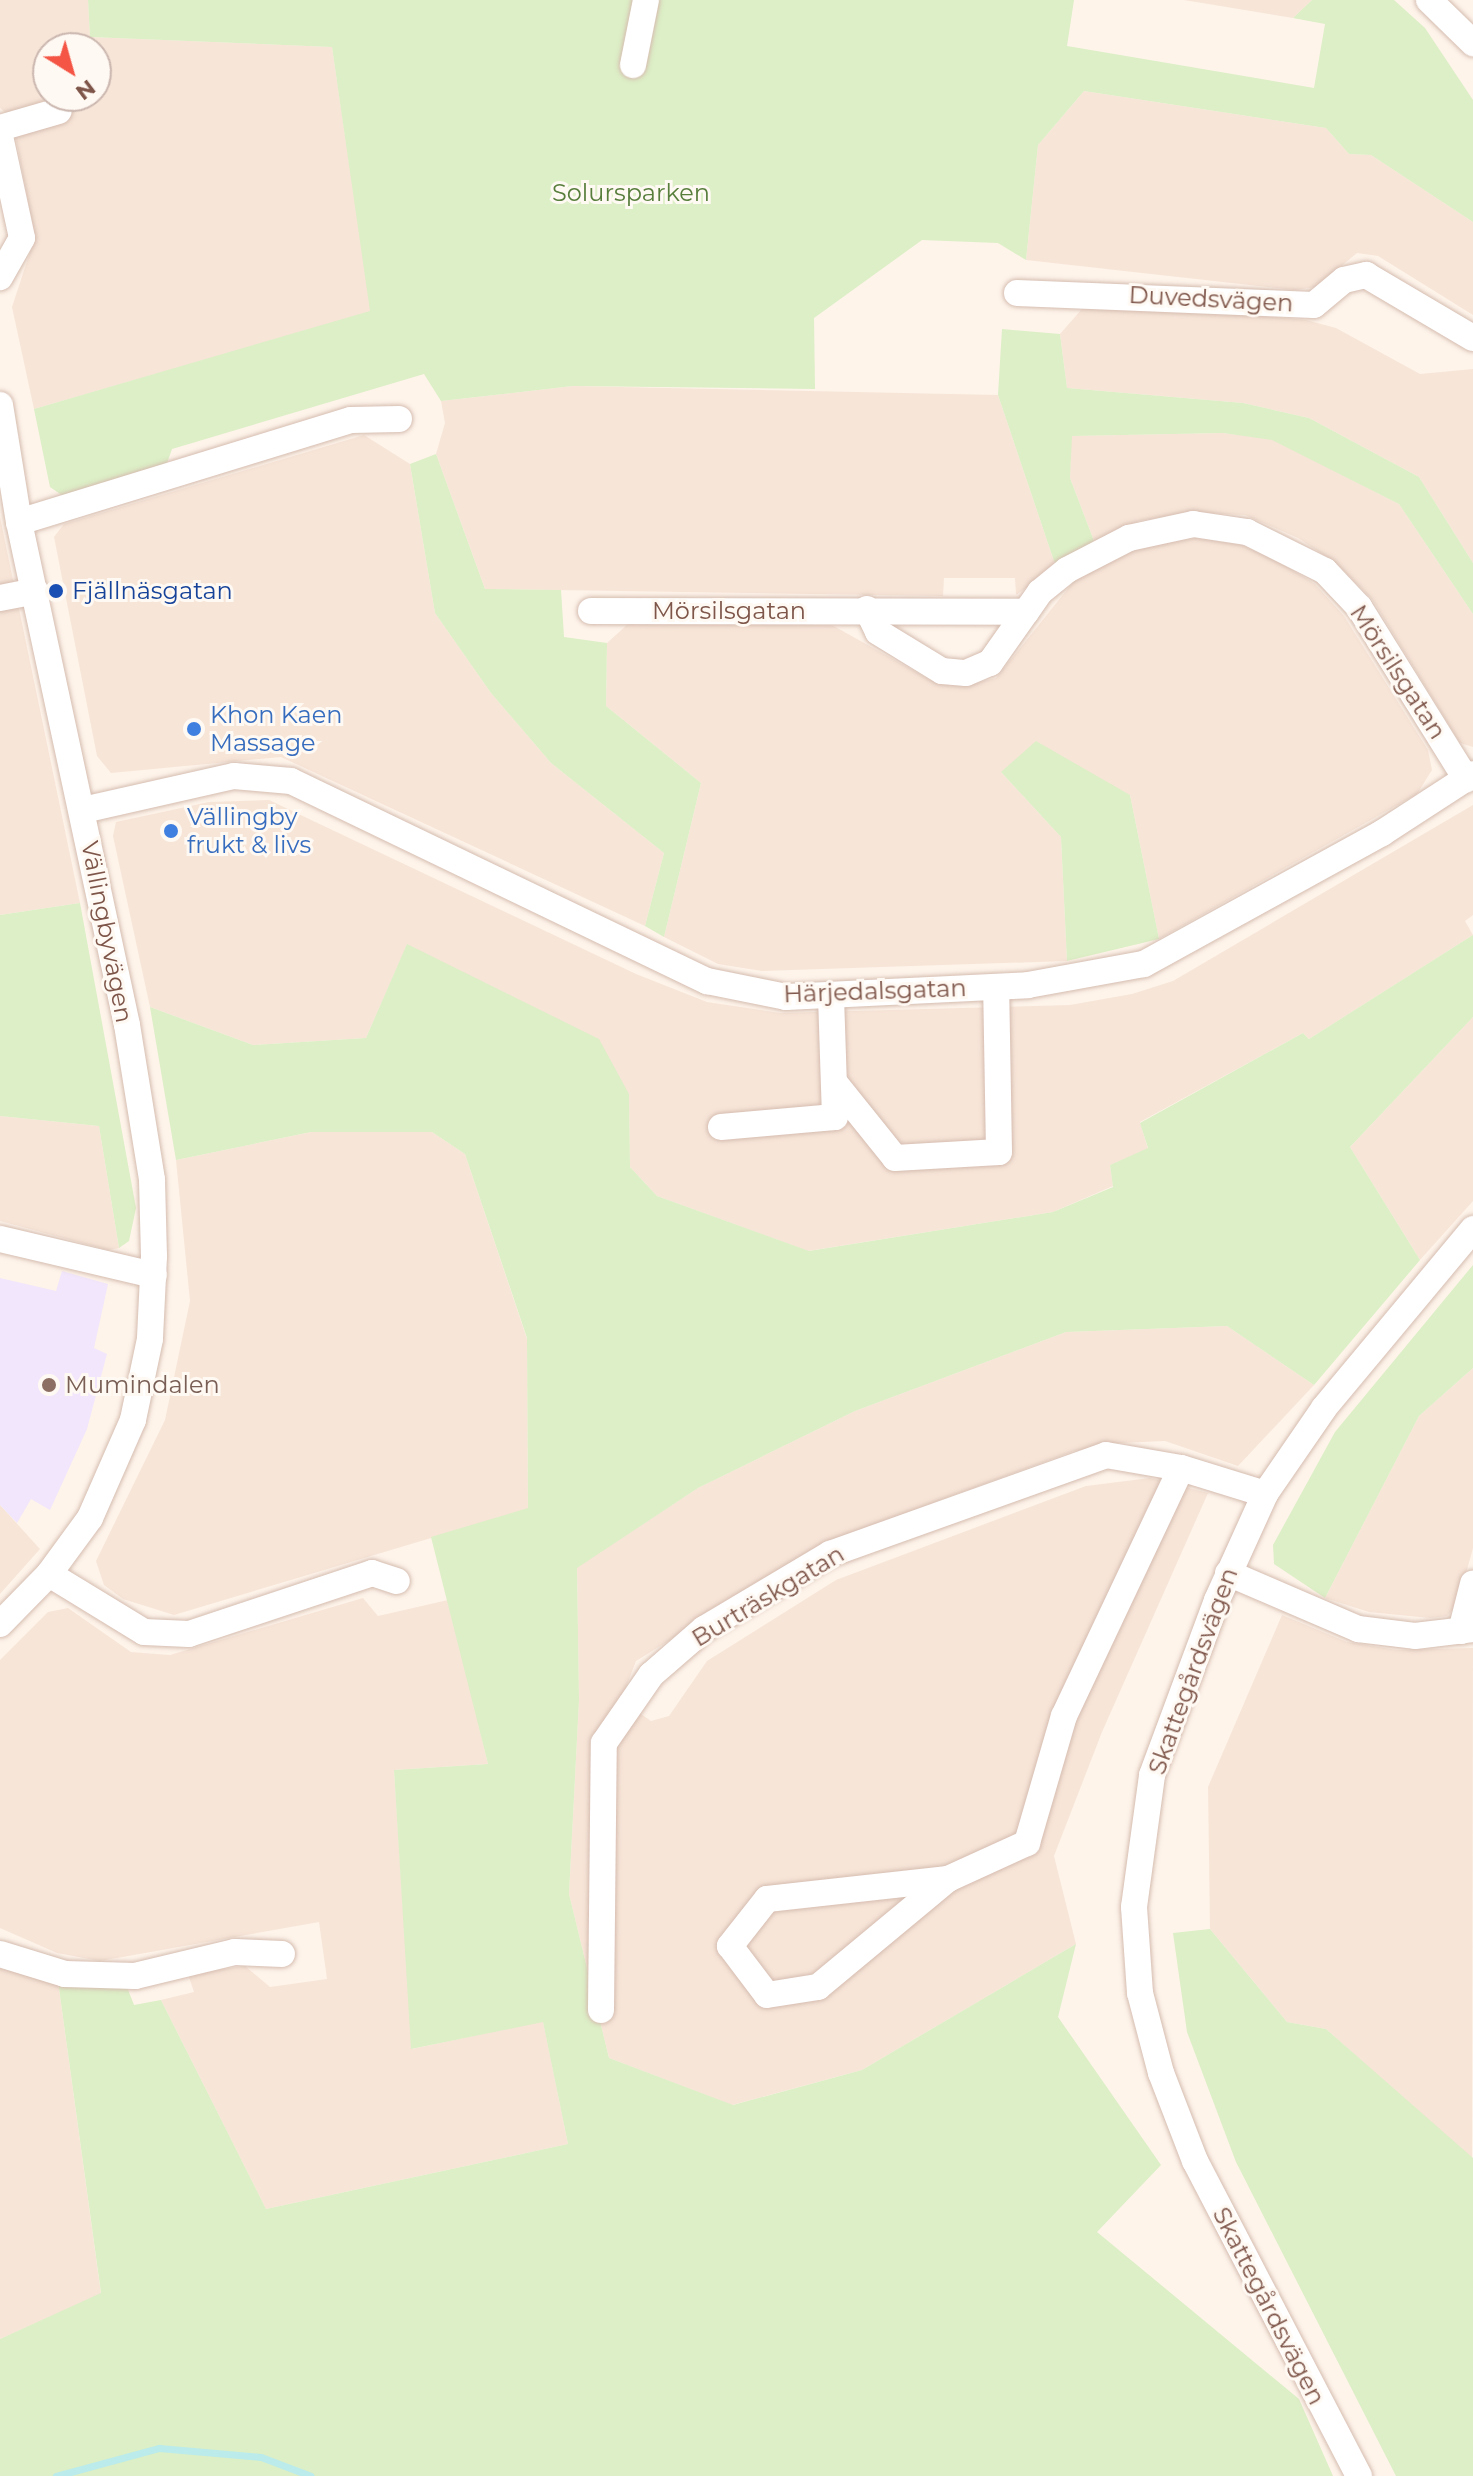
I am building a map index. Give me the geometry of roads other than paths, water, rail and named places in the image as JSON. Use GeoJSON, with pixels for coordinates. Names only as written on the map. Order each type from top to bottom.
{"type":"FeatureCollection","features":[{"type":"Feature","properties":{"kind":"street"},"geometry":{"type":"LineString","coordinates":[[633,65],[646,0]]}},
{"type":"Feature","properties":{"kind":"street"},"geometry":{"type":"LineString","coordinates":[[1429,0],[1473,41]]}},
{"type":"Feature","properties":{"kind":"street"},"geometry":{"type":"LineString","coordinates":[[0,128],[56,112]]}},
{"type":"Feature","properties":{"kind":"street"},"geometry":{"type":"LineString","coordinates":[[0,136],[22,238],[0,277]]}},
{"type":"Feature","properties":{"kind":"street","name":"Duvedsvägen"},"geometry":{"type":"LineString","coordinates":[[1017,293],[1314,305],[1344,280],[1366,275],[1473,338]]}},
{"type":"Feature","properties":{"kind":"street","name":"Vällingbyvägen"},"geometry":{"type":"LineString","coordinates":[[0,405],[19,522],[83,810],[152,1180],[154,1275],[150,1339],[133,1420],[90,1518],[49,1574],[0,1624]]}},
{"type":"Feature","properties":{"kind":"street"},"geometry":{"type":"LineString","coordinates":[[19,522],[351,420],[399,419]]}},
{"type":"Feature","properties":{"kind":"street","name":"Mörsilsgatan"},"geometry":{"type":"LineString","coordinates":[[867,609],[878,632],[942,671],[966,673],[990,663],[1040,592],[1067,570],[1129,538],[1193,524],[1247,532],[1325,571],[1359,607],[1469,776]]}},
{"type":"Feature","properties":{"kind":"street"},"geometry":{"type":"LineString","coordinates":[[0,598],[35,591]]}},
{"type":"Feature","properties":{"kind":"street","name":"Mörsilsgatan"},"geometry":{"type":"LineString","coordinates":[[591,611],[867,609],[1026,612]]}},
{"type":"Feature","properties":{"kind":"street","name":"Härjedalsgatan"},"geometry":{"type":"LineString","coordinates":[[83,810],[234,776],[291,781],[707,981],[786,997],[996,987],[1144,964],[1382,833],[1469,776]]}},
{"type":"Feature","properties":{"kind":"street"},"geometry":{"type":"LineString","coordinates":[[834,1082],[895,1158],[999,1152],[996,987]]}},
{"type":"Feature","properties":{"kind":"street"},"geometry":{"type":"LineString","coordinates":[[721,1127],[835,1117],[831,995]]}},
{"type":"Feature","properties":{"kind":"street","name":"Skattegårdsvägen"},"geometry":{"type":"LineString","coordinates":[[1359,2476],[1195,2161],[1161,2073],[1140,1993],[1134,1907],[1152,1775],[1228,1573],[1265,1494],[1324,1408],[1473,1229]]}},
{"type":"Feature","properties":{"kind":"street"},"geometry":{"type":"LineString","coordinates":[[0,1239],[154,1275]]}},
{"type":"Feature","properties":{"kind":"street","name":"Burträskgatan"},"geometry":{"type":"LineString","coordinates":[[601,2010],[604,1743],[651,1675],[704,1629],[830,1554],[1106,1455],[1181,1468],[1265,1494]]}},
{"type":"Feature","properties":{"kind":"street"},"geometry":{"type":"LineString","coordinates":[[948,1879],[767,1899],[730,1946],[767,1995],[818,1987],[948,1879],[1027,1843],[1064,1716],[1181,1468]]}},
{"type":"Feature","properties":{"kind":"street"},"geometry":{"type":"LineString","coordinates":[[49,1574],[144,1632],[189,1634],[372,1573],[397,1581]]}},
{"type":"Feature","properties":{"kind":"street"},"geometry":{"type":"LineString","coordinates":[[1228,1573],[1358,1629],[1415,1636],[1467,1630],[1473,1584]]}},
{"type":"Feature","properties":{"kind":"street"},"geometry":{"type":"LineString","coordinates":[[0,1954],[65,1974],[135,1976],[235,1952],[282,1954]]}},
{"type":"Feature","properties":{"kind":"waterway"},"geometry":{"type":"LineString","coordinates":[[56,2476],[159,2448],[261,2457],[311,2476]]}},
{"type":"Feature","properties":{"kind":"place","name":"Fjällnäsgatan"},"geometry":{"type":"Point","coordinates":[56,591]}},
{"type":"Feature","properties":{"kind":"place","name":"Khon Kaen Massage"},"geometry":{"type":"Point","coordinates":[194,729]}},
{"type":"Feature","properties":{"kind":"place","name":"Vällingby frukt & livs"},"geometry":{"type":"Point","coordinates":[171,831]}},
{"type":"Feature","properties":{"kind":"place","name":"Mumindalen"},"geometry":{"type":"Point","coordinates":[49,1385]}},
{"type":"Feature","properties":{"kind":"park label","name":"Solursparken"},"geometry":{"type":"Point","coordinates":[631,193]}}]}
